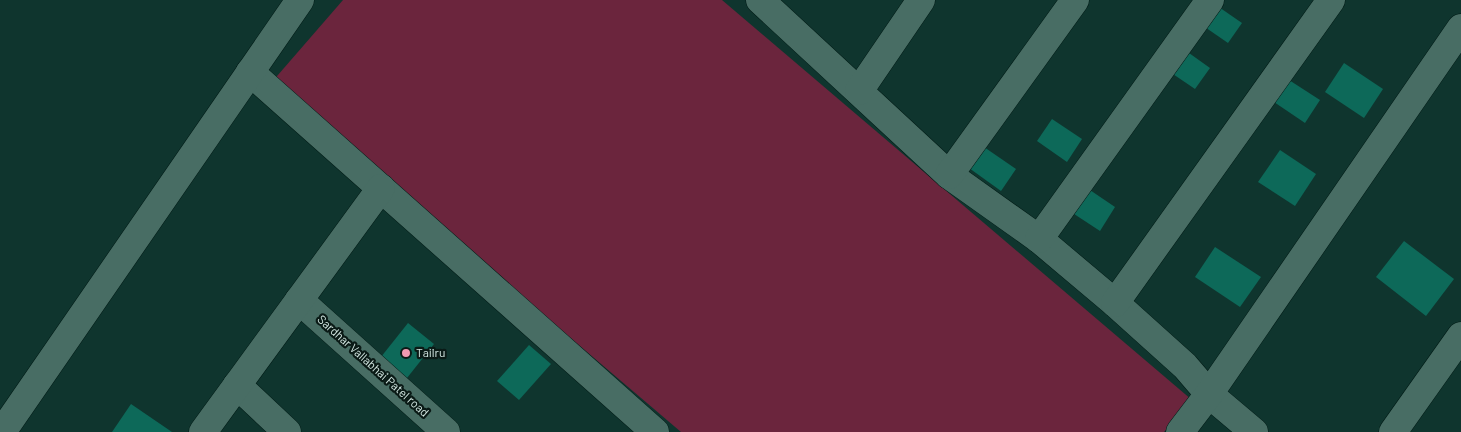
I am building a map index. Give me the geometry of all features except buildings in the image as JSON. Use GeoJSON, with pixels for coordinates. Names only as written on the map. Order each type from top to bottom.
{"type":"FeatureCollection","features":[{"type":"Feature","properties":{"kind":"street"},"geometry":{"type":"LineString","coordinates":[[2,432],[300,0]]}},
{"type":"Feature","properties":{"kind":"street"},"geometry":{"type":"LineString","coordinates":[[760,0],[949,175],[1039,239],[1115,303],[1185,366],[1209,394],[1254,432]]}},
{"type":"Feature","properties":{"kind":"street"},"geometry":{"type":"LineString","coordinates":[[859,91],[921,0]]}},
{"type":"Feature","properties":{"kind":"street"},"geometry":{"type":"LineString","coordinates":[[949,175],[1074,0]]}},
{"type":"Feature","properties":{"kind":"street"},"geometry":{"type":"LineString","coordinates":[[1039,239],[1210,0]]}},
{"type":"Feature","properties":{"kind":"street"},"geometry":{"type":"LineString","coordinates":[[1115,303],[1331,0]]}},
{"type":"Feature","properties":{"kind":"street"},"geometry":{"type":"LineString","coordinates":[[1180,432],[1209,394],[1461,28]]}},
{"type":"Feature","properties":{"kind":"street"},"geometry":{"type":"LineString","coordinates":[[250,72],[655,432]]}},
{"type":"Feature","properties":{"kind":"street"},"geometry":{"type":"LineString","coordinates":[[203,432],[381,188]]}},
{"type":"Feature","properties":{"kind":"street","name":"Sardhar Vallabhai Patel road"},"geometry":{"type":"LineString","coordinates":[[299,300],[446,432]]}},
{"type":"Feature","properties":{"kind":"street"},"geometry":{"type":"LineString","coordinates":[[1393,432],[1461,336]]}},
{"type":"Feature","properties":{"kind":"street"},"geometry":{"type":"LineString","coordinates":[[237,385],[286,432]]}},
{"type":"Feature","properties":{"kind":"shaded area"},"geometry":{"type":"Polygon","coordinates":[[[343,0],[722,0],[1192,400],[1164,432],[681,432],[271,83],[343,0]]]}},
{"type":"Feature","properties":{"kind":"place","name":"Tailru"},"geometry":{"type":"Point","coordinates":[406,353]}}]}
